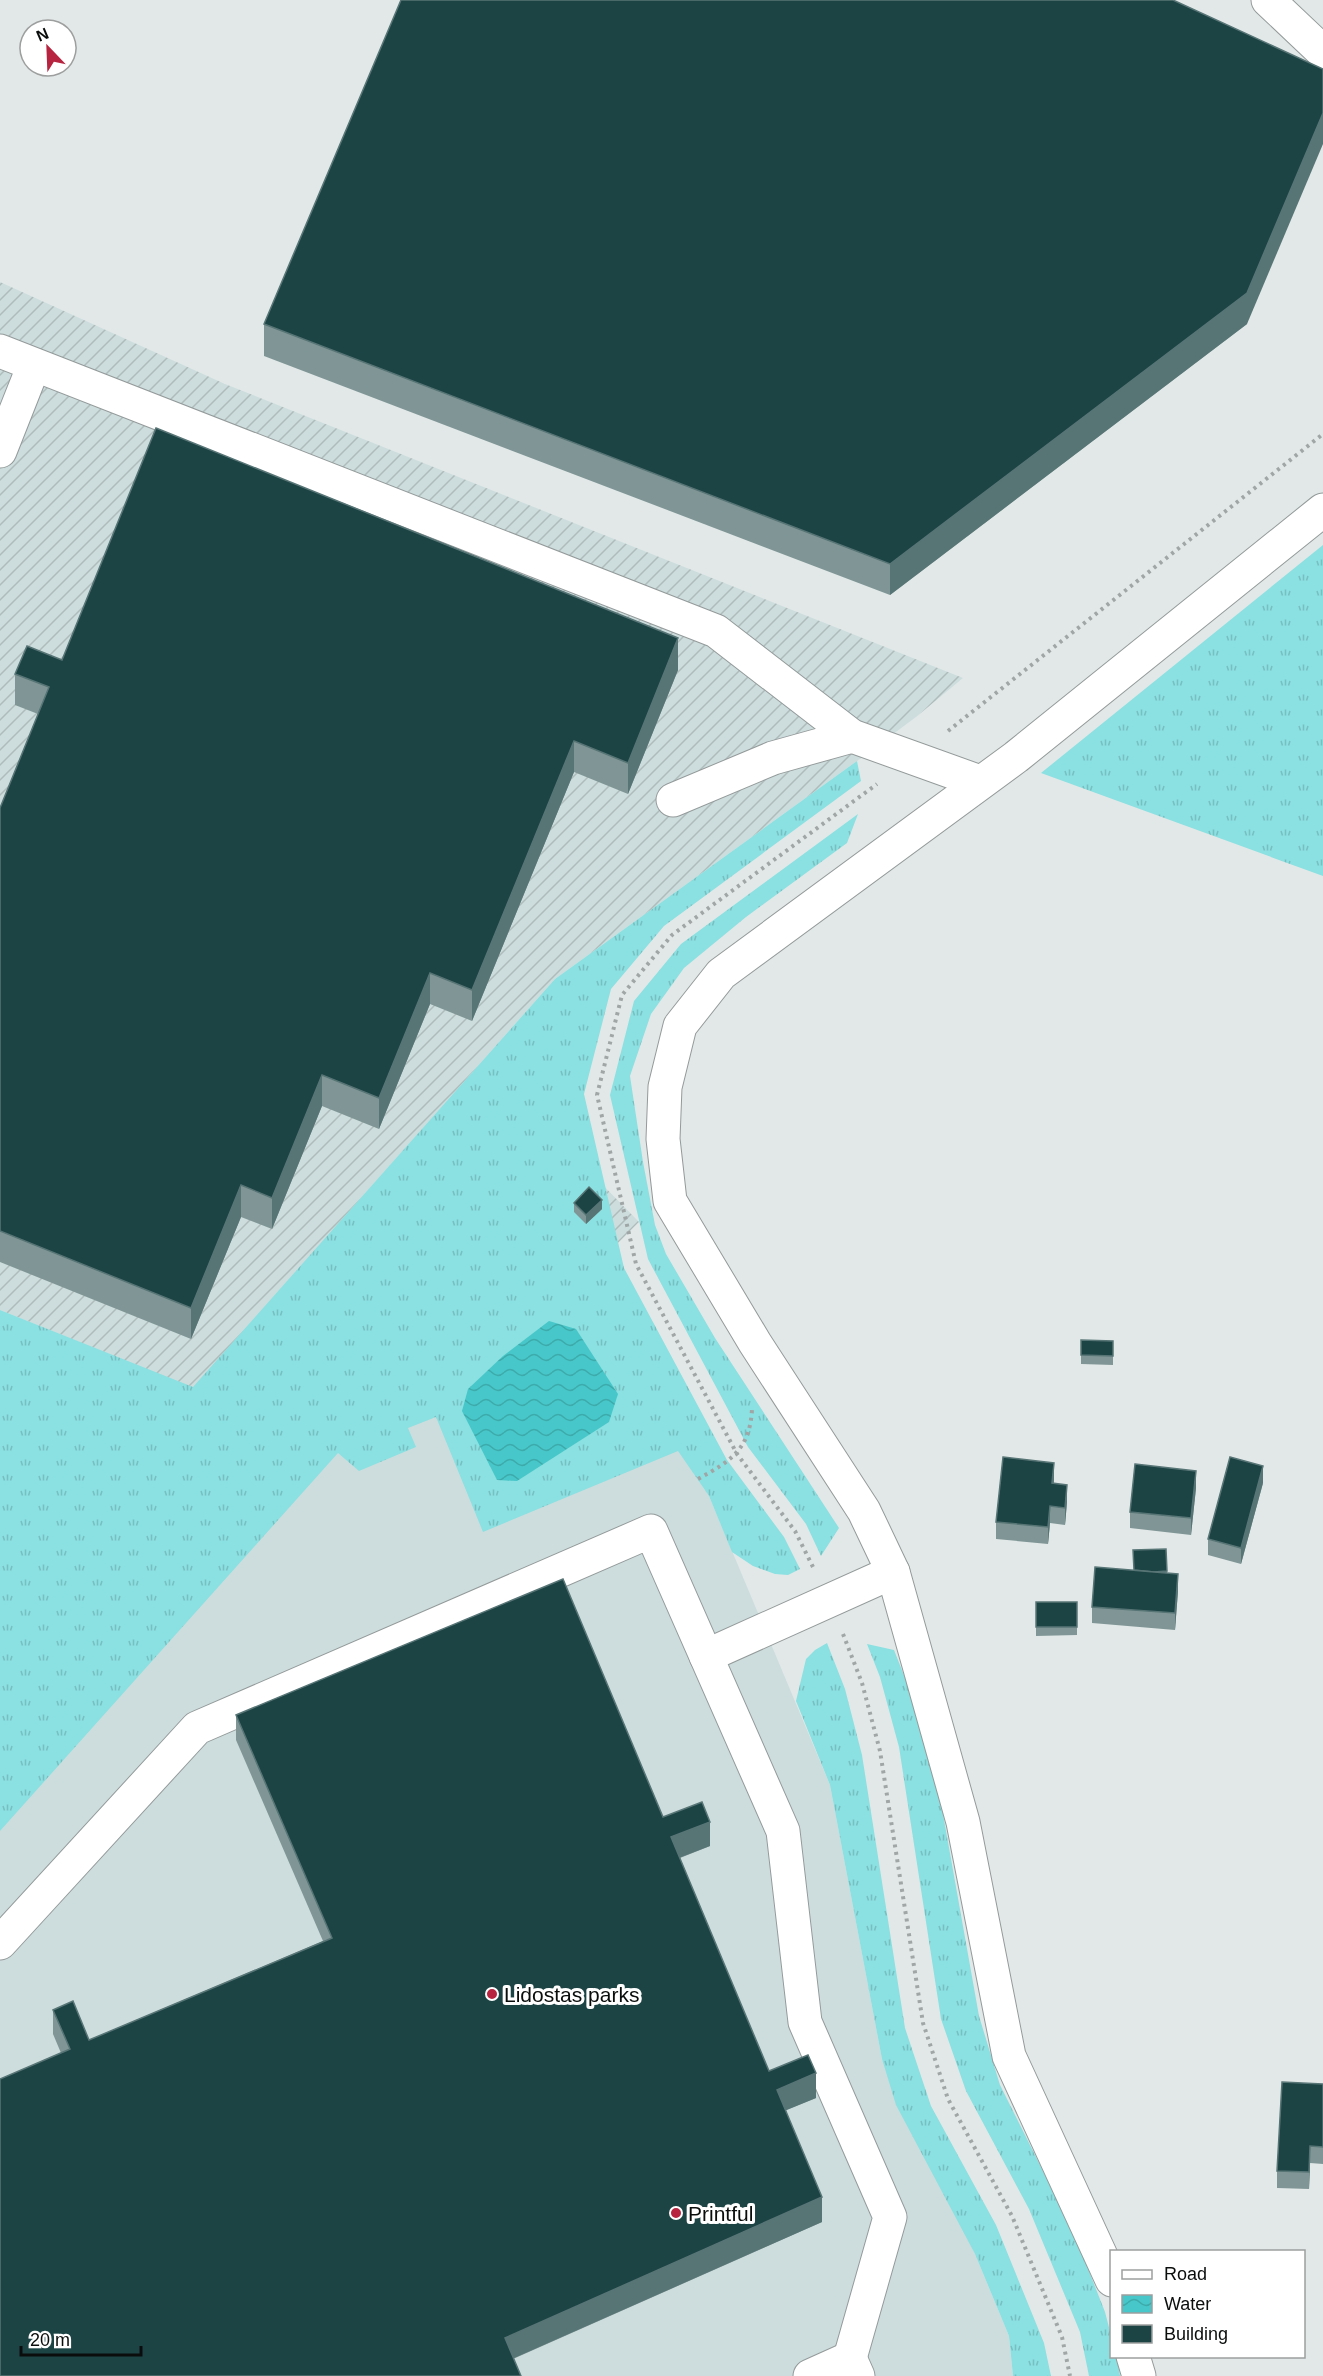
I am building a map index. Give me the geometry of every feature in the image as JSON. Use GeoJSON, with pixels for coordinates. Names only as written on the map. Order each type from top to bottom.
{"type":"FeatureCollection","features":[{"type":"Feature","properties":{"kind":"street"},"geometry":{"type":"LineString","coordinates":[[1268,0],[1323,52]]}},
{"type":"Feature","properties":{"kind":"street"},"geometry":{"type":"LineString","coordinates":[[0,351],[716,631],[852,736],[980,782]]}},
{"type":"Feature","properties":{"kind":"street"},"geometry":{"type":"LineString","coordinates":[[0,451],[34,365]]}},
{"type":"Feature","properties":{"kind":"street"},"geometry":{"type":"LineString","coordinates":[[1110,2276],[1009,2056],[963,1822],[893,1572],[864,1511],[755,1343],[670,1201],[663,1139],[665,1087],[680,1026],[721,974],[1016,757],[1323,510]]}},
{"type":"Feature","properties":{"kind":"street"},"geometry":{"type":"LineString","coordinates":[[673,800],[773,758],[852,736]]}},
{"type":"Feature","properties":{"kind":"street"},"geometry":{"type":"LineString","coordinates":[[0,1943],[197,1728],[651,1532],[783,1831],[805,2022],[890,2217],[854,2367],[810,2376]]}},
{"type":"Feature","properties":{"kind":"street"},"geometry":{"type":"LineString","coordinates":[[706,1656],[893,1572]]}},
{"type":"Feature","properties":{"kind":"street"},"geometry":{"type":"LineString","coordinates":[[1134,2358],[1138,2376]]}},
{"type":"Feature","properties":{"kind":"path"},"geometry":{"type":"LineString","coordinates":[[1070,2376],[1062,2337],[1012,2217],[948,2099],[923,2023],[880,1751],[862,1683],[829,1601],[795,1531],[737,1454],[636,1264],[597,1095],[622,995],[672,935],[913,758],[1323,434]]}},
{"type":"Feature","properties":{"kind":"path"},"geometry":{"type":"LineString","coordinates":[[698,1479],[737,1454],[747,1438],[751,1423],[752,1400]]}},
{"type":"Feature","properties":{"kind":"shaded area"},"geometry":{"type":"Polygon","coordinates":[[[0,282],[225,384],[963,678],[857,761],[555,979],[193,1388],[0,1310],[0,282]]]}},
{"type":"Feature","properties":{"kind":"shaded area"},"geometry":{"type":"Polygon","coordinates":[[[595,1177],[639,1222],[601,1260],[595,1177]]]}},
{"type":"Feature","properties":{"kind":"shaded area"},"geometry":{"type":"Polygon","coordinates":[[[505,1252],[678,1450],[709,1496],[830,1785],[882,2059],[975,2254],[1009,2336],[1013,2376],[0,2376],[0,1801],[505,1252]]]}},
{"type":"Feature","properties":{"kind":"green space"},"geometry":{"type":"Polygon","coordinates":[[[1323,545],[1323,876],[1041,773],[1323,545]]]}},
{"type":"Feature","properties":{"kind":"green space"},"geometry":{"type":"Polygon","coordinates":[[[857,761],[861,781],[664,926],[611,989],[584,1094],[624,1268],[727,1460],[784,1537],[800,1569],[788,1575],[775,1574],[753,1566],[732,1552],[709,1496],[678,1451],[483,1532],[436,1417],[408,1428],[416,1447],[359,1471],[338,1453],[0,1831],[0,1310],[193,1387],[555,979],[857,761]]]}},
{"type":"Feature","properties":{"kind":"green space"},"geometry":{"type":"Polygon","coordinates":[[[858,814],[847,843],[746,917],[684,968],[651,1014],[630,1076],[655,1225],[666,1254],[715,1338],[839,1528],[821,1556],[806,1524],[748,1447],[648,1259],[610,1095],[634,1001],[681,944],[858,814]]]}},
{"type":"Feature","properties":{"kind":"green space"},"geometry":{"type":"Polygon","coordinates":[[[827,1643],[845,1689],[862,1755],[905,2028],[931,2106],[996,2225],[1044,2343],[1051,2376],[1013,2376],[1009,2336],[975,2254],[896,2105],[882,2059],[830,1785],[796,1701],[806,1659],[827,1643]]]}},
{"type":"Feature","properties":{"kind":"green space"},"geometry":{"type":"Polygon","coordinates":[[[867,1644],[894,1650],[930,1741],[979,2016],[1000,2085],[1074,2233],[1105,2312],[1110,2331],[1110,2358],[1117,2358],[1120,2376],[1089,2376],[1080,2332],[1029,2209],[966,2091],[941,2019],[899,1747],[880,1677],[867,1644]]]}},
{"type":"Feature","properties":{"kind":"water"},"geometry":{"type":"Polygon","coordinates":[[[549,1321],[576,1329],[618,1394],[609,1422],[517,1481],[497,1480],[462,1411],[468,1389],[503,1356],[549,1321]]]}},
{"type":"Feature","properties":{"kind":"building"},"geometry":{"type":"Polygon","coordinates":[[[401,0],[1173,0],[1323,69],[1323,113],[1247,293],[890,564],[264,324],[401,0]]]}},
{"type":"Feature","properties":{"kind":"building"},"geometry":{"type":"Polygon","coordinates":[[[156,428],[678,638],[628,763],[574,741],[472,990],[430,973],[379,1098],[322,1075],[272,1198],[241,1185],[191,1308],[0,1231],[0,808],[49,687],[15,674],[27,646],[62,660],[156,428]]]}},
{"type":"Feature","properties":{"kind":"building"},"geometry":{"type":"Polygon","coordinates":[[[589,1187],[602,1200],[586,1215],[574,1203],[589,1187]]]}},
{"type":"Feature","properties":{"kind":"building"},"geometry":{"type":"Polygon","coordinates":[[[1081,1340],[1113,1341],[1113,1356],[1081,1355],[1081,1340]]]}},
{"type":"Feature","properties":{"kind":"building"},"geometry":{"type":"Polygon","coordinates":[[[1003,1457],[1054,1463],[1052,1483],[1067,1485],[1065,1508],[1050,1506],[1048,1527],[996,1522],[1003,1457]]]}},
{"type":"Feature","properties":{"kind":"building"},"geometry":{"type":"Polygon","coordinates":[[[1230,1457],[1263,1466],[1241,1548],[1208,1539],[1230,1457]]]}},
{"type":"Feature","properties":{"kind":"building"},"geometry":{"type":"Polygon","coordinates":[[[1135,1464],[1196,1471],[1191,1518],[1130,1512],[1135,1464]]]}},
{"type":"Feature","properties":{"kind":"building"},"geometry":{"type":"Polygon","coordinates":[[[1166,1549],[1167,1571],[1134,1570],[1133,1550],[1166,1549]]]}},
{"type":"Feature","properties":{"kind":"building"},"geometry":{"type":"Polygon","coordinates":[[[1095,1567],[1178,1574],[1175,1613],[1092,1607],[1095,1567]]]}},
{"type":"Feature","properties":{"kind":"building","name":"Lidostas parks"},"geometry":{"type":"Polygon","coordinates":[[[563,1579],[663,1817],[702,1802],[710,1822],[671,1837],[769,2071],[808,2055],[816,2073],[777,2090],[822,2197],[505,2338],[521,2376],[0,2376],[0,2079],[70,2049],[53,2010],[73,2001],[89,2040],[332,1938],[236,1715],[563,1579]]]}},
{"type":"Feature","properties":{"kind":"building"},"geometry":{"type":"Polygon","coordinates":[[[1036,1602],[1077,1602],[1077,1627],[1036,1627],[1036,1602]]]}},
{"type":"Feature","properties":{"kind":"building"},"geometry":{"type":"Polygon","coordinates":[[[1282,2082],[1323,2084],[1323,2147],[1310,2146],[1309,2172],[1277,2171],[1282,2082]]]}},
{"type":"Feature","properties":{"kind":"place","name":"Lidostas parks"},"geometry":{"type":"Point","coordinates":[492,1994]}},
{"type":"Feature","properties":{"kind":"place","name":"Printful"},"geometry":{"type":"Point","coordinates":[676,2213]}}]}
